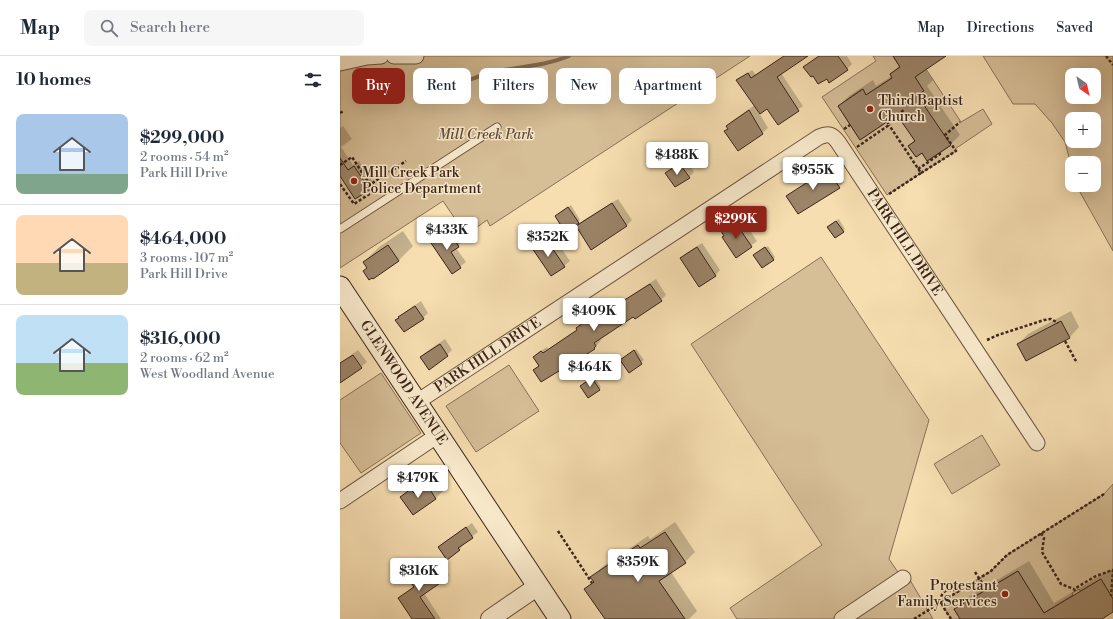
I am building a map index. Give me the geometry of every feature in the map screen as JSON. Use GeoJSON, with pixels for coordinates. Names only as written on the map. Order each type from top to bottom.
{"type":"FeatureCollection","features":[{"type":"Feature","properties":{"kind":"main road","name":"GLENWOOD AVENUE"},"geometry":{"type":"LineString","coordinates":[[340,287],[560,619]]}},
{"type":"Feature","properties":{"kind":"street"},"geometry":{"type":"LineString","coordinates":[[340,63],[367,57],[382,56]]}},
{"type":"Feature","properties":{"kind":"street"},"geometry":{"type":"LineString","coordinates":[[394,56],[416,56]]}},
{"type":"Feature","properties":{"kind":"street","name":"PARK HILL DRIVE"},"geometry":{"type":"LineString","coordinates":[[416,402],[819,137],[829,134],[834,136],[1037,443]]}},
{"type":"Feature","properties":{"kind":"street"},"geometry":{"type":"LineString","coordinates":[[340,501],[438,435]]}},
{"type":"Feature","properties":{"kind":"street"},"geometry":{"type":"LineString","coordinates":[[842,619],[902,578]]}},
{"type":"Feature","properties":{"kind":"street"},"geometry":{"type":"LineString","coordinates":[[490,619],[538,586]]}},
{"type":"Feature","properties":{"kind":"lane"},"geometry":{"type":"LineString","coordinates":[[340,229],[497,127]]}},
{"type":"Feature","properties":{"kind":"path"},"geometry":{"type":"LineString","coordinates":[[1106,56],[1113,65]]}},
{"type":"Feature","properties":{"kind":"path"},"geometry":{"type":"LineString","coordinates":[[904,110],[887,121],[921,173]]}},
{"type":"Feature","properties":{"kind":"path"},"geometry":{"type":"LineString","coordinates":[[340,117],[340,113],[344,111]]}},
{"type":"Feature","properties":{"kind":"path"},"geometry":{"type":"LineString","coordinates":[[888,195],[956,151],[945,135],[960,122]]}},
{"type":"Feature","properties":{"kind":"path"},"geometry":{"type":"LineString","coordinates":[[844,129],[850,125]]}},
{"type":"Feature","properties":{"kind":"path"},"geometry":{"type":"LineString","coordinates":[[856,148],[889,125]]}},
{"type":"Feature","properties":{"kind":"path"},"geometry":{"type":"LineString","coordinates":[[908,154],[912,151]]}},
{"type":"Feature","properties":{"kind":"path"},"geometry":{"type":"LineString","coordinates":[[918,169],[940,154],[939,153]]}},
{"type":"Feature","properties":{"kind":"path"},"geometry":{"type":"LineString","coordinates":[[340,165],[352,157],[369,186],[374,191],[354,204],[340,184]]}},
{"type":"Feature","properties":{"kind":"path"},"geometry":{"type":"LineString","coordinates":[[369,186],[406,161]]}},
{"type":"Feature","properties":{"kind":"path"},"geometry":{"type":"LineString","coordinates":[[987,340],[1044,320],[1051,319],[1058,323]]}},
{"type":"Feature","properties":{"kind":"path"},"geometry":{"type":"LineString","coordinates":[[1066,341],[1077,363]]}},
{"type":"Feature","properties":{"kind":"path"},"geometry":{"type":"LineString","coordinates":[[914,619],[991,571],[1007,554],[1104,494]]}},
{"type":"Feature","properties":{"kind":"path"},"geometry":{"type":"LineString","coordinates":[[558,531],[592,583]]}},
{"type":"Feature","properties":{"kind":"path"},"geometry":{"type":"LineString","coordinates":[[1041,533],[1044,538],[1042,552],[1061,584],[1074,590],[1096,576],[1113,570],[1111,596]]}},
{"type":"Feature","properties":{"kind":"path"},"geometry":{"type":"LineString","coordinates":[[975,572],[984,586]]}},
{"type":"Feature","properties":{"kind":"path"},"geometry":{"type":"LineString","coordinates":[[951,619],[940,599],[943,592],[947,590],[962,590]]}},
{"type":"Feature","properties":{"kind":"green space","name":"Mill Creek Park"},"geometry":{"type":"Polygon","coordinates":[[[340,56],[750,56],[716,78],[716,68],[619,68],[619,104],[677,104],[490,226],[487,220],[466,235],[443,201],[340,268],[340,56]]]}},
{"type":"Feature","properties":{"kind":"green space"},"geometry":{"type":"Polygon","coordinates":[[[873,56],[896,56],[894,58],[900,67],[890,74],[892,78],[866,95],[862,89],[838,106],[860,140],[884,124],[902,107],[899,117],[915,141],[908,146],[916,157],[922,153],[928,161],[950,146],[917,95],[923,91],[915,77],[926,69],[961,122],[983,109],[992,124],[955,149],[956,151],[887,195],[822,97],[876,61],[873,56]]]}},
{"type":"Feature","properties":{"kind":"green space"},"geometry":{"type":"Polygon","coordinates":[[[983,56],[1113,56],[1113,251],[1080,192],[1101,192],[1101,156],[1069,156],[1067,148],[1101,148],[1101,112],[1065,112],[1065,142],[1052,123],[1035,104],[1013,104],[983,56]]]}},
{"type":"Feature","properties":{"kind":"green space"},"geometry":{"type":"Polygon","coordinates":[[[821,257],[929,420],[889,559],[902,578],[907,575],[933,619],[737,619],[730,608],[822,545],[691,344],[821,257]]]}},
{"type":"Feature","properties":{"kind":"green space"},"geometry":{"type":"Polygon","coordinates":[[[509,365],[539,411],[476,452],[446,406],[509,365]]]}},
{"type":"Feature","properties":{"kind":"green space"},"geometry":{"type":"Polygon","coordinates":[[[381,373],[421,433],[361,473],[340,443],[340,400],[381,373]]]}},
{"type":"Feature","properties":{"kind":"green space"},"geometry":{"type":"Polygon","coordinates":[[[982,435],[1000,465],[952,494],[934,464],[982,435]]]}},
{"type":"Feature","properties":{"kind":"green space"},"geometry":{"type":"Polygon","coordinates":[[[1113,484],[1113,599],[1101,579],[1080,591],[1079,589],[1072,593],[1073,595],[1044,613],[1018,571],[989,588],[987,584],[980,588],[982,592],[954,609],[960,619],[951,619],[941,602],[991,571],[1007,555],[1104,494],[1113,484]]]}},
{"type":"Feature","properties":{"kind":"building"},"geometry":{"type":"Polygon","coordinates":[[[784,56],[808,56],[777,77],[799,111],[778,125],[767,109],[760,114],[736,80],[748,73],[751,78],[784,56]]]}},
{"type":"Feature","properties":{"kind":"building"},"geometry":{"type":"Polygon","coordinates":[[[819,56],[838,56],[848,70],[829,83],[827,79],[818,84],[813,76],[811,77],[803,67],[819,56]]]}},
{"type":"Feature","properties":{"kind":"building","name":"Third Baptist Church"},"geometry":{"type":"Polygon","coordinates":[[[893,56],[946,56],[915,77],[924,91],[917,95],[951,145],[927,161],[922,153],[916,157],[908,146],[915,141],[897,115],[860,140],[838,106],[863,89],[866,95],[892,78],[890,74],[900,67],[893,56]]]}},
{"type":"Feature","properties":{"kind":"building"},"geometry":{"type":"Polygon","coordinates":[[[749,110],[763,134],[738,151],[724,131],[728,129],[726,126],[749,110]]]}},
{"type":"Feature","properties":{"kind":"building","name":"Mill Creek Park Police Department"},"geometry":{"type":"Polygon","coordinates":[[[340,158],[348,170],[354,166],[370,190],[355,199],[340,176],[340,158]]]}},
{"type":"Feature","properties":{"kind":"building"},"geometry":{"type":"Polygon","coordinates":[[[676,166],[679,169],[682,167],[690,178],[675,187],[665,173],[676,166]]]}},
{"type":"Feature","properties":{"kind":"building"},"geometry":{"type":"Polygon","coordinates":[[[825,167],[840,188],[798,214],[786,196],[814,178],[813,176],[825,167]]]}},
{"type":"Feature","properties":{"kind":"building"},"geometry":{"type":"Polygon","coordinates":[[[612,203],[627,226],[591,250],[576,226],[612,203]]]}},
{"type":"Feature","properties":{"kind":"building"},"geometry":{"type":"Polygon","coordinates":[[[568,207],[579,223],[565,232],[555,216],[568,207]]]}},
{"type":"Feature","properties":{"kind":"building"},"geometry":{"type":"Polygon","coordinates":[[[836,221],[844,232],[835,238],[827,227],[836,221]]]}},
{"type":"Feature","properties":{"kind":"building"},"geometry":{"type":"Polygon","coordinates":[[[735,222],[752,247],[736,258],[722,237],[724,236],[721,231],[735,222]]]}},
{"type":"Feature","properties":{"kind":"building"},"geometry":{"type":"Polygon","coordinates":[[[449,231],[459,247],[451,252],[461,268],[452,274],[431,243],[449,231]]]}},
{"type":"Feature","properties":{"kind":"building"},"geometry":{"type":"Polygon","coordinates":[[[546,239],[565,267],[551,276],[532,248],[546,239]]]}},
{"type":"Feature","properties":{"kind":"building"},"geometry":{"type":"Polygon","coordinates":[[[388,245],[399,261],[373,279],[372,278],[369,280],[363,271],[367,268],[363,262],[388,245]]]}},
{"type":"Feature","properties":{"kind":"building"},"geometry":{"type":"Polygon","coordinates":[[[697,247],[716,276],[699,287],[680,258],[697,247]]]}},
{"type":"Feature","properties":{"kind":"building"},"geometry":{"type":"Polygon","coordinates":[[[765,247],[774,260],[762,268],[753,255],[765,247]]]}},
{"type":"Feature","properties":{"kind":"building"},"geometry":{"type":"Polygon","coordinates":[[[650,284],[662,301],[635,319],[633,317],[594,343],[596,346],[594,348],[595,349],[541,382],[533,370],[539,366],[533,357],[541,351],[543,353],[577,330],[576,328],[613,302],[615,306],[650,284]]]}},
{"type":"Feature","properties":{"kind":"building"},"geometry":{"type":"Polygon","coordinates":[[[415,306],[424,319],[404,332],[395,320],[415,306]]]}},
{"type":"Feature","properties":{"kind":"building"},"geometry":{"type":"Polygon","coordinates":[[[1061,321],[1070,338],[1026,361],[1017,344],[1061,321]]]}},
{"type":"Feature","properties":{"kind":"building"},"geometry":{"type":"Polygon","coordinates":[[[440,344],[448,356],[429,370],[420,357],[440,344]]]}},
{"type":"Feature","properties":{"kind":"building"},"geometry":{"type":"Polygon","coordinates":[[[634,350],[642,364],[629,373],[620,360],[634,350]]]}},
{"type":"Feature","properties":{"kind":"building"},"geometry":{"type":"Polygon","coordinates":[[[353,355],[362,368],[340,383],[340,363],[353,355]]]}},
{"type":"Feature","properties":{"kind":"building"},"geometry":{"type":"Polygon","coordinates":[[[592,378],[600,390],[588,398],[580,386],[592,378]]]}},
{"type":"Feature","properties":{"kind":"building"},"geometry":{"type":"Polygon","coordinates":[[[427,485],[436,499],[413,515],[400,497],[411,489],[414,493],[427,485]]]}},
{"type":"Feature","properties":{"kind":"building"},"geometry":{"type":"Polygon","coordinates":[[[466,527],[473,538],[458,548],[460,550],[447,560],[438,547],[466,527]]]}},
{"type":"Feature","properties":{"kind":"building"},"geometry":{"type":"Polygon","coordinates":[[[665,532],[686,563],[659,581],[685,619],[605,619],[584,589],[594,582],[590,577],[638,545],[640,548],[665,532]]]}},
{"type":"Feature","properties":{"kind":"building"},"geometry":{"type":"Polygon","coordinates":[[[411,563],[422,579],[438,568],[446,579],[420,597],[435,619],[412,619],[398,598],[414,587],[401,569],[411,563]]]}},
{"type":"Feature","properties":{"kind":"building","name":"Protestant Family Services"},"geometry":{"type":"Polygon","coordinates":[[[1018,571],[1044,613],[1101,579],[1113,599],[1113,612],[1102,619],[960,619],[954,609],[1018,571]]]}},
{"type":"Feature","properties":{"kind":"waterway"},"geometry":{"type":"LineString","coordinates":[[471,79],[493,72],[550,62],[569,56]]}},
{"type":"Feature","properties":{"kind":"place","name":"Third Baptist Church"},"geometry":{"type":"Point","coordinates":[870,109]}},
{"type":"Feature","properties":{"kind":"place","name":"Mill Creek Park Police Department"},"geometry":{"type":"Point","coordinates":[354,181]}},
{"type":"Feature","properties":{"kind":"place","name":"Protestant Family Services"},"geometry":{"type":"Point","coordinates":[1005,594]}}]}
